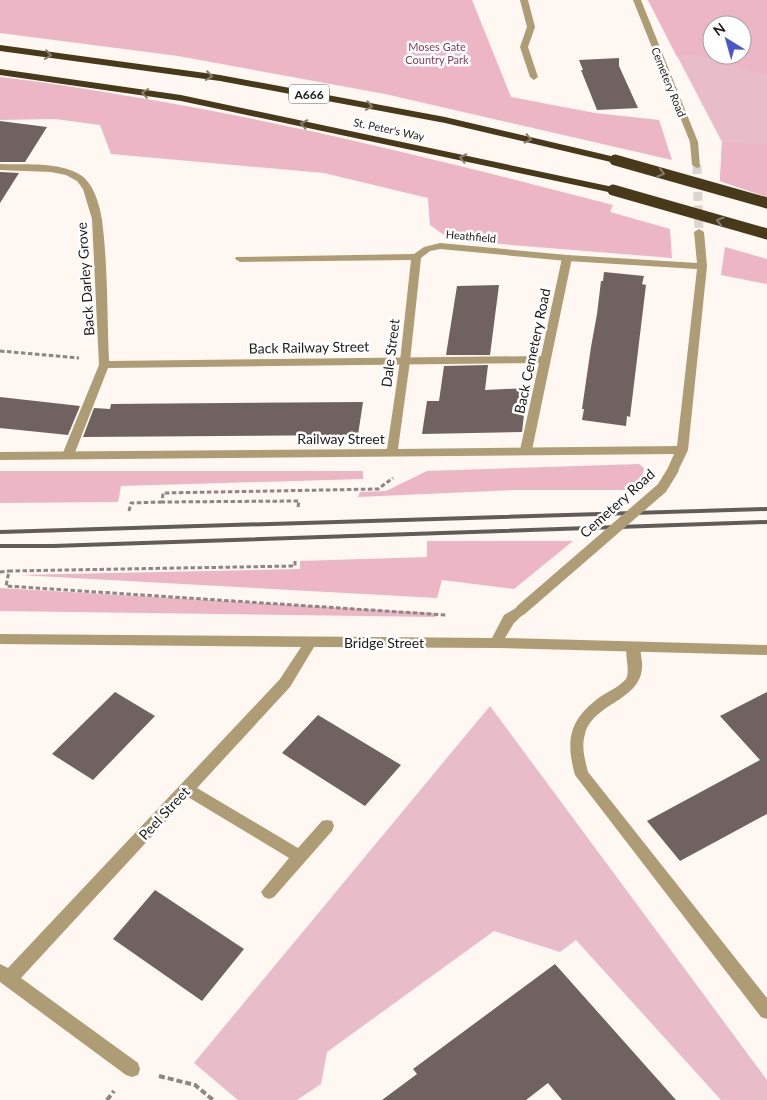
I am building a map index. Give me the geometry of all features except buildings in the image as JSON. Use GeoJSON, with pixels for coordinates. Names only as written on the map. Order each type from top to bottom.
{"type":"FeatureCollection","features":[{"type":"Feature","properties":{"kind":"highway","name":"St. Peter's Way"},"geometry":{"type":"LineString","coordinates":[[0,48],[230,79],[445,120],[614,160],[767,203]]}},
{"type":"Feature","properties":{"kind":"highway","name":"St. Peter's Way"},"geometry":{"type":"LineString","coordinates":[[0,72],[181,98],[613,190],[767,234]]}},
{"type":"Feature","properties":{"kind":"street"},"geometry":{"type":"LineString","coordinates":[[524,0],[531,27],[524,47],[534,77]]}},
{"type":"Feature","properties":{"kind":"street","name":"Cemetery Road"},"geometry":{"type":"LineString","coordinates":[[637,0],[694,142],[697,165]]}},
{"type":"Feature","properties":{"kind":"street","name":"Back Darley Grove"},"geometry":{"type":"LineString","coordinates":[[0,167],[51,169],[69,173],[80,179],[88,188],[97,219],[104,363],[68,455]]}},
{"type":"Feature","properties":{"kind":"street","name":"Cemetery Road"},"geometry":{"type":"LineString","coordinates":[[496,643],[509,619],[662,488],[673,470],[682,450],[702,266],[699,232]]}},
{"type":"Feature","properties":{"kind":"street","name":"Heathfield"},"geometry":{"type":"LineString","coordinates":[[240,259],[416,257],[427,249],[440,246],[567,258],[702,266]]}},
{"type":"Feature","properties":{"kind":"street","name":"Dale Street"},"geometry":{"type":"LineString","coordinates":[[392,452],[405,361],[416,257]]}},
{"type":"Feature","properties":{"kind":"street","name":"Back Cemetery Road"},"geometry":{"type":"LineString","coordinates":[[526,450],[567,258]]}},
{"type":"Feature","properties":{"kind":"street","name":"Back Railway Street"},"geometry":{"type":"LineString","coordinates":[[104,363],[545,359]]}},
{"type":"Feature","properties":{"kind":"street","name":"Railway Street"},"geometry":{"type":"LineString","coordinates":[[0,456],[682,450]]}},
{"type":"Feature","properties":{"kind":"street","name":"Bridge Street"},"geometry":{"type":"LineString","coordinates":[[0,639],[496,643],[767,650]]}},
{"type":"Feature","properties":{"kind":"street","name":"Peel Street"},"geometry":{"type":"LineString","coordinates":[[5,976],[186,789],[285,683],[311,641]]}},
{"type":"Feature","properties":{"kind":"street"},"geometry":{"type":"LineString","coordinates":[[634,647],[635,676],[630,685],[600,704],[584,718],[576,735],[575,755],[582,775],[767,1011]]}},
{"type":"Feature","properties":{"kind":"street"},"geometry":{"type":"LineString","coordinates":[[186,789],[300,857]]}},
{"type":"Feature","properties":{"kind":"street"},"geometry":{"type":"LineString","coordinates":[[270,892],[327,826]]}},
{"type":"Feature","properties":{"kind":"street"},"geometry":{"type":"LineString","coordinates":[[5,976],[132,1068]]}},
{"type":"Feature","properties":{"kind":"path"},"geometry":{"type":"LineString","coordinates":[[0,350],[104,363]]}},
{"type":"Feature","properties":{"kind":"path"},"geometry":{"type":"LineString","coordinates":[[162,502],[163,493],[378,489],[427,452]]}},
{"type":"Feature","properties":{"kind":"path"},"geometry":{"type":"LineString","coordinates":[[129,511],[131,503],[162,502],[299,501],[298,507]]}},
{"type":"Feature","properties":{"kind":"path"},"geometry":{"type":"LineString","coordinates":[[0,572],[295,566],[295,561]]}},
{"type":"Feature","properties":{"kind":"path"},"geometry":{"type":"LineString","coordinates":[[9,572],[6,586],[450,615]]}},
{"type":"Feature","properties":{"kind":"path"},"geometry":{"type":"LineString","coordinates":[[132,1068],[195,1085],[212,1100]]}},
{"type":"Feature","properties":{"kind":"shaded area"},"geometry":{"type":"Polygon","coordinates":[[[648,0],[767,0],[767,197],[720,181],[722,142],[648,0]]]}},
{"type":"Feature","properties":{"kind":"shaded area"},"geometry":{"type":"Polygon","coordinates":[[[490,706],[767,1080],[767,1100],[721,1100],[576,940],[560,952],[494,931],[327,1052],[321,1084],[297,1100],[238,1100],[194,1063],[490,706]]]}},
{"type":"Feature","properties":{"kind":"green space","name":"Moses Gate Country Park"},"geometry":{"type":"Polygon","coordinates":[[[0,0],[472,0],[511,97],[595,113],[659,120],[672,160],[385,94],[178,56],[0,33],[0,0]]]}},
{"type":"Feature","properties":{"kind":"green space"},"geometry":{"type":"Polygon","coordinates":[[[648,0],[767,0],[767,75],[731,65],[752,65],[752,15],[702,15],[702,57],[692,54],[677,57],[648,0]]]}},
{"type":"Feature","properties":{"kind":"green space"},"geometry":{"type":"Polygon","coordinates":[[[0,77],[164,102],[277,124],[446,162],[613,205],[610,212],[670,229],[672,258],[451,240],[430,225],[428,198],[324,173],[111,154],[100,125],[55,119],[0,120],[0,77]]]}},
{"type":"Feature","properties":{"kind":"green space"},"geometry":{"type":"Polygon","coordinates":[[[722,142],[767,145],[767,197],[720,181],[722,142]]]}},
{"type":"Feature","properties":{"kind":"green space"},"geometry":{"type":"Polygon","coordinates":[[[725,247],[767,259],[767,284],[721,275],[725,247]]]}},
{"type":"Feature","properties":{"kind":"green space"},"geometry":{"type":"Polygon","coordinates":[[[639,464],[644,468],[643,474],[630,490],[514,490],[358,497],[360,492],[386,491],[427,471],[639,464]]]}},
{"type":"Feature","properties":{"kind":"green space"},"geometry":{"type":"Polygon","coordinates":[[[0,471],[363,471],[363,479],[121,486],[118,502],[0,503],[0,471]]]}},
{"type":"Feature","properties":{"kind":"green space"},"geometry":{"type":"Polygon","coordinates":[[[427,541],[573,541],[514,589],[442,580],[437,598],[19,575],[300,569],[300,561],[427,557],[427,541]]]}},
{"type":"Feature","properties":{"kind":"green space"},"geometry":{"type":"Polygon","coordinates":[[[0,588],[433,613],[436,617],[0,611],[0,588]]]}},
{"type":"Feature","properties":{"kind":"tunnel"},"geometry":{"type":"LineString","coordinates":[[697,165],[699,232]]}},
{"type":"Feature","properties":{"kind":"railway"},"geometry":{"type":"LineString","coordinates":[[0,532],[767,509]]}},
{"type":"Feature","properties":{"kind":"railway"},"geometry":{"type":"LineString","coordinates":[[0,546],[53,546],[767,522]]}}]}
